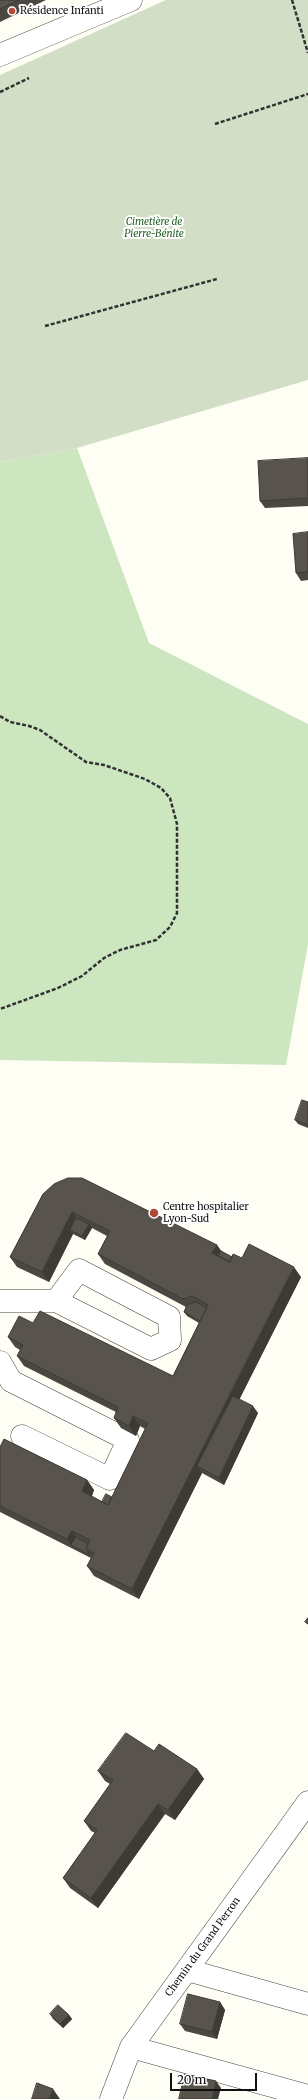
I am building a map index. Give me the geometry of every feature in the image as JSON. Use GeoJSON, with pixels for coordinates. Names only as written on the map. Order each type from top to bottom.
{"type":"FeatureCollection","features":[{"type":"Feature","properties":{"kind":"street"},"geometry":{"type":"LineString","coordinates":[[0,55],[131,0]]}},
{"type":"Feature","properties":{"kind":"street"},"geometry":{"type":"LineString","coordinates":[[0,1301],[56,1301],[150,1349],[170,1340],[169,1317],[79,1270],[56,1301]]}},
{"type":"Feature","properties":{"kind":"street"},"geometry":{"type":"LineString","coordinates":[[0,1362],[11,1381],[128,1440],[110,1480],[22,1436]]}},
{"type":"Feature","properties":{"kind":"street","name":"Chemin du Grand Perron"},"geometry":{"type":"LineString","coordinates":[[111,2099],[131,2047],[308,1802]]}},
{"type":"Feature","properties":{"kind":"street"},"geometry":{"type":"LineString","coordinates":[[187,1970],[308,2004]]}},
{"type":"Feature","properties":{"kind":"street"},"geometry":{"type":"LineString","coordinates":[[131,2047],[308,2096]]}},
{"type":"Feature","properties":{"kind":"path"},"geometry":{"type":"LineString","coordinates":[[292,0],[308,53]]}},
{"type":"Feature","properties":{"kind":"path"},"geometry":{"type":"LineString","coordinates":[[0,92],[29,78]]}},
{"type":"Feature","properties":{"kind":"path"},"geometry":{"type":"LineString","coordinates":[[215,124],[308,94]]}},
{"type":"Feature","properties":{"kind":"path"},"geometry":{"type":"LineString","coordinates":[[45,326],[217,279]]}},
{"type":"Feature","properties":{"kind":"path"},"geometry":{"type":"LineString","coordinates":[[0,716],[10,722],[30,726],[40,730],[86,762],[104,765],[138,777],[161,788],[170,798],[177,824],[177,913],[170,927],[156,940],[120,950],[104,958],[82,976],[58,988],[0,1009]]}},
{"type":"Feature","properties":{"kind":"green space","name":"Cimetière de Pierre-Bénite"},"geometry":{"type":"Polygon","coordinates":[[[166,0],[308,0],[308,380],[77,448],[0,462],[0,75],[166,0]]]}},
{"type":"Feature","properties":{"kind":"green space"},"geometry":{"type":"Polygon","coordinates":[[[77,448],[149,643],[308,724],[308,944],[286,1065],[0,1060],[0,462],[77,448]]]}},
{"type":"Feature","properties":{"kind":"building"},"geometry":{"type":"Polygon","coordinates":[[[0,0],[19,0],[0,9],[0,0]]]}},
{"type":"Feature","properties":{"kind":"building"},"geometry":{"type":"Polygon","coordinates":[[[308,458],[308,498],[260,501],[258,461],[308,458]]]}},
{"type":"Feature","properties":{"kind":"building"},"geometry":{"type":"Polygon","coordinates":[[[308,532],[308,572],[296,573],[293,534],[308,532]]]}},
{"type":"Feature","properties":{"kind":"building"},"geometry":{"type":"Polygon","coordinates":[[[302,1100],[308,1102],[308,1125],[295,1120],[302,1100]]]}},
{"type":"Feature","properties":{"kind":"building"},"geometry":{"type":"Polygon","coordinates":[[[68,1178],[82,1178],[217,1245],[212,1253],[230,1262],[233,1254],[242,1258],[249,1244],[294,1267],[132,1589],[87,1566],[94,1553],[86,1549],[90,1540],[72,1531],[67,1539],[0,1506],[0,1447],[4,1439],[87,1480],[82,1491],[108,1505],[148,1423],[133,1416],[129,1426],[114,1418],[118,1407],[17,1356],[23,1345],[8,1337],[19,1316],[33,1323],[40,1311],[173,1376],[208,1305],[192,1296],[183,1299],[98,1254],[110,1231],[72,1212],[42,1272],[10,1257],[43,1194],[54,1184],[68,1178]]]}},
{"type":"Feature","properties":{"kind":"building"},"geometry":{"type":"Polygon","coordinates":[[[76,1218],[89,1224],[82,1236],[70,1230],[76,1218]]]}},
{"type":"Feature","properties":{"kind":"building"},"geometry":{"type":"Polygon","coordinates":[[[221,1251],[232,1257],[230,1262],[218,1256],[221,1251]]]}},
{"type":"Feature","properties":{"kind":"building"},"geometry":{"type":"Polygon","coordinates":[[[196,1302],[207,1308],[200,1321],[184,1312],[187,1305],[196,1302]]]}},
{"type":"Feature","properties":{"kind":"building"},"geometry":{"type":"Polygon","coordinates":[[[233,1396],[253,1406],[219,1478],[197,1466],[233,1396]]]}},
{"type":"Feature","properties":{"kind":"building"},"geometry":{"type":"Polygon","coordinates":[[[106,1494],[112,1497],[108,1505],[102,1502],[106,1494]]]}},
{"type":"Feature","properties":{"kind":"building"},"geometry":{"type":"Polygon","coordinates":[[[76,1537],[88,1544],[86,1549],[90,1555],[71,1545],[76,1537]]]}},
{"type":"Feature","properties":{"kind":"building"},"geometry":{"type":"Polygon","coordinates":[[[126,1733],[154,1751],[159,1744],[197,1769],[168,1810],[158,1804],[91,1898],[63,1878],[97,1830],[84,1821],[113,1780],[98,1771],[126,1733]]]}},
{"type":"Feature","properties":{"kind":"building"},"geometry":{"type":"Polygon","coordinates":[[[188,1994],[220,2002],[212,2032],[180,2024],[188,1994]]]}},
{"type":"Feature","properties":{"kind":"building"},"geometry":{"type":"Polygon","coordinates":[[[58,2005],[69,2015],[60,2024],[50,2014],[58,2005]]]}},
{"type":"Feature","properties":{"kind":"building"},"geometry":{"type":"Polygon","coordinates":[[[185,2074],[216,2081],[212,2099],[179,2099],[185,2074]]]}},
{"type":"Feature","properties":{"kind":"building"},"geometry":{"type":"Polygon","coordinates":[[[37,2083],[53,2089],[49,2099],[32,2099],[37,2083]]]}},
{"type":"Feature","properties":{"kind":"place","name":"Résidence Infanti"},"geometry":{"type":"Point","coordinates":[12,11]}},
{"type":"Feature","properties":{"kind":"place","name":"Centre hospitalier Lyon-Sud"},"geometry":{"type":"Point","coordinates":[154,1213]}}]}
